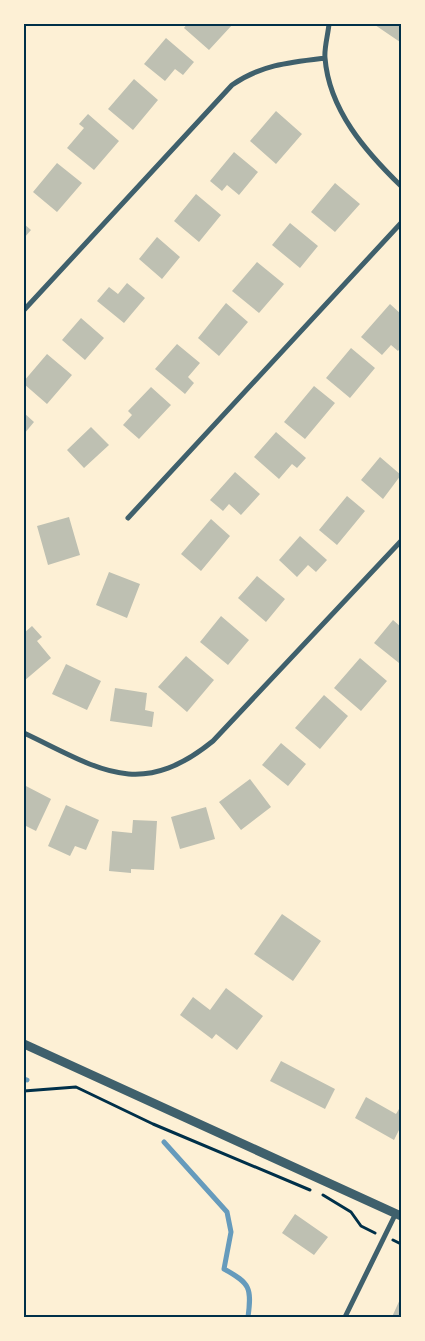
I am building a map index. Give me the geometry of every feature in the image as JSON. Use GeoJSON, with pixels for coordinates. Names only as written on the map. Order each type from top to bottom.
{"type":"FeatureCollection","features":[{"type":"Feature","properties":{"kind":"street"},"geometry":{"type":"LineString","coordinates":[[329,24],[325,58],[332,88],[344,117],[361,144],[401,186]]}},
{"type":"Feature","properties":{"kind":"street"},"geometry":{"type":"LineString","coordinates":[[24,310],[232,85],[245,76],[277,64],[325,58]]}},
{"type":"Feature","properties":{"kind":"street"},"geometry":{"type":"LineString","coordinates":[[128,518],[401,223]]}},
{"type":"Feature","properties":{"kind":"street"},"geometry":{"type":"LineString","coordinates":[[24,734],[100,770],[130,775],[167,770],[194,757],[213,741],[401,541]]}},
{"type":"Feature","properties":{"kind":"street"},"geometry":{"type":"LineString","coordinates":[[24,1044],[398,1214],[384,1236],[345,1317]]}},
{"type":"Feature","properties":{"kind":"path"},"geometry":{"type":"LineString","coordinates":[[24,1091],[76,1087],[153,1124],[322,1195],[351,1212],[361,1226],[401,1244]]}},
{"type":"Feature","properties":{"kind":"building"},"geometry":{"type":"Polygon","coordinates":[[[187,24],[233,24],[209,50],[184,28],[187,24]]]}},
{"type":"Feature","properties":{"kind":"building"},"geometry":{"type":"Polygon","coordinates":[[[401,24],[400,42],[375,25],[401,24]]]}},
{"type":"Feature","properties":{"kind":"building"},"geometry":{"type":"Polygon","coordinates":[[[166,38],[194,62],[183,75],[175,69],[165,81],[144,64],[166,38]]]}},
{"type":"Feature","properties":{"kind":"building"},"geometry":{"type":"Polygon","coordinates":[[[134,79],[158,100],[133,130],[108,109],[134,79]]]}},
{"type":"Feature","properties":{"kind":"building"},"geometry":{"type":"Polygon","coordinates":[[[276,111],[302,134],[276,164],[250,141],[276,111]]]}},
{"type":"Feature","properties":{"kind":"building"},"geometry":{"type":"Polygon","coordinates":[[[88,114],[119,141],[94,170],[67,148],[84,128],[79,124],[88,114]]]}},
{"type":"Feature","properties":{"kind":"building"},"geometry":{"type":"Polygon","coordinates":[[[234,152],[258,172],[239,195],[227,185],[222,191],[210,181],[234,152]]]}},
{"type":"Feature","properties":{"kind":"building"},"geometry":{"type":"Polygon","coordinates":[[[57,163],[82,183],[57,212],[33,192],[57,163]]]}},
{"type":"Feature","properties":{"kind":"building"},"geometry":{"type":"Polygon","coordinates":[[[335,183],[360,204],[335,232],[311,212],[335,183]]]}},
{"type":"Feature","properties":{"kind":"building"},"geometry":{"type":"Polygon","coordinates":[[[196,194],[221,215],[199,242],[174,221],[196,194]]]}},
{"type":"Feature","properties":{"kind":"building"},"geometry":{"type":"Polygon","coordinates":[[[290,223],[318,246],[300,268],[272,245],[290,223]]]}},
{"type":"Feature","properties":{"kind":"building"},"geometry":{"type":"Polygon","coordinates":[[[24,224],[31,230],[24,238],[24,224]]]}},
{"type":"Feature","properties":{"kind":"building"},"geometry":{"type":"Polygon","coordinates":[[[157,237],[180,257],[162,279],[139,259],[157,237]]]}},
{"type":"Feature","properties":{"kind":"building"},"geometry":{"type":"Polygon","coordinates":[[[257,262],[284,284],[259,313],[232,291],[257,262]]]}},
{"type":"Feature","properties":{"kind":"building"},"geometry":{"type":"Polygon","coordinates":[[[127,283],[145,298],[124,323],[97,301],[109,287],[118,294],[127,283]]]}},
{"type":"Feature","properties":{"kind":"building"},"geometry":{"type":"Polygon","coordinates":[[[226,303],[248,322],[219,356],[198,338],[226,303]]]}},
{"type":"Feature","properties":{"kind":"building"},"geometry":{"type":"Polygon","coordinates":[[[390,304],[401,314],[401,347],[398,351],[391,345],[382,355],[361,337],[390,304]]]}},
{"type":"Feature","properties":{"kind":"building"},"geometry":{"type":"Polygon","coordinates":[[[81,318],[104,338],[85,360],[62,340],[81,318]]]}},
{"type":"Feature","properties":{"kind":"building"},"geometry":{"type":"Polygon","coordinates":[[[177,344],[200,363],[188,377],[194,383],[185,394],[155,369],[177,344]]]}},
{"type":"Feature","properties":{"kind":"building"},"geometry":{"type":"Polygon","coordinates":[[[351,348],[375,368],[350,398],[326,378],[351,348]]]}},
{"type":"Feature","properties":{"kind":"building"},"geometry":{"type":"Polygon","coordinates":[[[47,354],[72,375],[47,404],[24,384],[24,381],[47,354]]]}},
{"type":"Feature","properties":{"kind":"building"},"geometry":{"type":"Polygon","coordinates":[[[314,386],[335,403],[305,439],[284,422],[314,386]]]}},
{"type":"Feature","properties":{"kind":"building"},"geometry":{"type":"Polygon","coordinates":[[[151,387],[171,405],[139,439],[123,425],[132,415],[128,411],[151,387]]]}},
{"type":"Feature","properties":{"kind":"building"},"geometry":{"type":"Polygon","coordinates":[[[24,413],[34,422],[24,434],[24,413]]]}},
{"type":"Feature","properties":{"kind":"building"},"geometry":{"type":"Polygon","coordinates":[[[91,427],[109,445],[84,468],[67,450],[91,427]]]}},
{"type":"Feature","properties":{"kind":"building"},"geometry":{"type":"Polygon","coordinates":[[[276,432],[306,458],[297,468],[292,464],[279,479],[254,457],[276,432]]]}},
{"type":"Feature","properties":{"kind":"building"},"geometry":{"type":"Polygon","coordinates":[[[380,457],[401,475],[383,499],[361,480],[380,457]]]}},
{"type":"Feature","properties":{"kind":"building"},"geometry":{"type":"Polygon","coordinates":[[[235,472],[260,494],[241,515],[229,504],[223,511],[210,500],[235,472]]]}},
{"type":"Feature","properties":{"kind":"building"},"geometry":{"type":"Polygon","coordinates":[[[347,496],[365,511],[337,545],[319,530],[347,496]]]}},
{"type":"Feature","properties":{"kind":"building"},"geometry":{"type":"Polygon","coordinates":[[[69,517],[80,555],[48,565],[37,526],[69,517]]]}},
{"type":"Feature","properties":{"kind":"building"},"geometry":{"type":"Polygon","coordinates":[[[211,519],[230,536],[201,571],[181,554],[211,519]]]}},
{"type":"Feature","properties":{"kind":"building"},"geometry":{"type":"Polygon","coordinates":[[[300,536],[327,560],[316,572],[308,565],[297,577],[279,560],[300,536]]]}},
{"type":"Feature","properties":{"kind":"building"},"geometry":{"type":"Polygon","coordinates":[[[109,572],[140,584],[127,618],[96,605],[109,572]]]}},
{"type":"Feature","properties":{"kind":"building"},"geometry":{"type":"Polygon","coordinates":[[[257,576],[285,599],[266,622],[238,598],[257,576]]]}},
{"type":"Feature","properties":{"kind":"building"},"geometry":{"type":"Polygon","coordinates":[[[221,616],[249,640],[228,665],[200,642],[221,616]]]}},
{"type":"Feature","properties":{"kind":"building"},"geometry":{"type":"Polygon","coordinates":[[[393,620],[401,627],[401,660],[399,663],[374,643],[393,620]]]}},
{"type":"Feature","properties":{"kind":"building"},"geometry":{"type":"Polygon","coordinates":[[[32,626],[42,637],[37,641],[51,658],[24,681],[24,633],[32,626]]]}},
{"type":"Feature","properties":{"kind":"building"},"geometry":{"type":"Polygon","coordinates":[[[186,656],[214,680],[187,712],[158,687],[186,656]]]}},
{"type":"Feature","properties":{"kind":"building"},"geometry":{"type":"Polygon","coordinates":[[[360,658],[387,681],[361,711],[334,688],[360,658]]]}},
{"type":"Feature","properties":{"kind":"building"},"geometry":{"type":"Polygon","coordinates":[[[66,664],[101,681],[87,710],[52,694],[66,664]]]}},
{"type":"Feature","properties":{"kind":"building"},"geometry":{"type":"Polygon","coordinates":[[[115,688],[147,693],[145,710],[154,712],[152,727],[110,721],[115,688]]]}},
{"type":"Feature","properties":{"kind":"building"},"geometry":{"type":"Polygon","coordinates":[[[324,695],[348,716],[320,749],[295,728],[324,695]]]}},
{"type":"Feature","properties":{"kind":"building"},"geometry":{"type":"Polygon","coordinates":[[[281,743],[306,764],[288,786],[262,765],[281,743]]]}},
{"type":"Feature","properties":{"kind":"building"},"geometry":{"type":"Polygon","coordinates":[[[250,779],[271,807],[241,830],[219,802],[250,779]]]}},
{"type":"Feature","properties":{"kind":"building"},"geometry":{"type":"Polygon","coordinates":[[[24,785],[51,799],[36,831],[24,825],[24,785]]]}},
{"type":"Feature","properties":{"kind":"building"},"geometry":{"type":"Polygon","coordinates":[[[66,805],[99,820],[86,850],[75,846],[70,856],[48,846],[66,805]]]}},
{"type":"Feature","properties":{"kind":"building"},"geometry":{"type":"Polygon","coordinates":[[[206,807],[215,839],[180,849],[171,817],[206,807]]]}},
{"type":"Feature","properties":{"kind":"building"},"geometry":{"type":"Polygon","coordinates":[[[133,820],[157,821],[154,870],[131,869],[131,873],[109,871],[112,831],[132,833],[133,820]]]}},
{"type":"Feature","properties":{"kind":"building"},"geometry":{"type":"Polygon","coordinates":[[[282,914],[321,941],[293,981],[254,954],[282,914]]]}},
{"type":"Feature","properties":{"kind":"building"},"geometry":{"type":"Polygon","coordinates":[[[226,988],[263,1016],[237,1050],[216,1034],[212,1039],[180,1015],[193,997],[210,1010],[226,988]]]}},
{"type":"Feature","properties":{"kind":"building"},"geometry":{"type":"Polygon","coordinates":[[[281,1061],[335,1089],[325,1109],[270,1081],[281,1061]]]}},
{"type":"Feature","properties":{"kind":"building"},"geometry":{"type":"Polygon","coordinates":[[[366,1097],[396,1114],[399,1109],[401,1110],[401,1126],[394,1140],[355,1118],[366,1097]]]}},
{"type":"Feature","properties":{"kind":"building"},"geometry":{"type":"Polygon","coordinates":[[[295,1214],[328,1237],[314,1255],[282,1233],[295,1214]]]}},
{"type":"Feature","properties":{"kind":"building"},"geometry":{"type":"Polygon","coordinates":[[[401,1297],[401,1317],[392,1317],[401,1297]]]}},
{"type":"Feature","properties":{"kind":"waterway"},"geometry":{"type":"LineString","coordinates":[[164,1142],[227,1212],[231,1232],[224,1269],[239,1278],[247,1287],[250,1299],[248,1317]]}}]}
